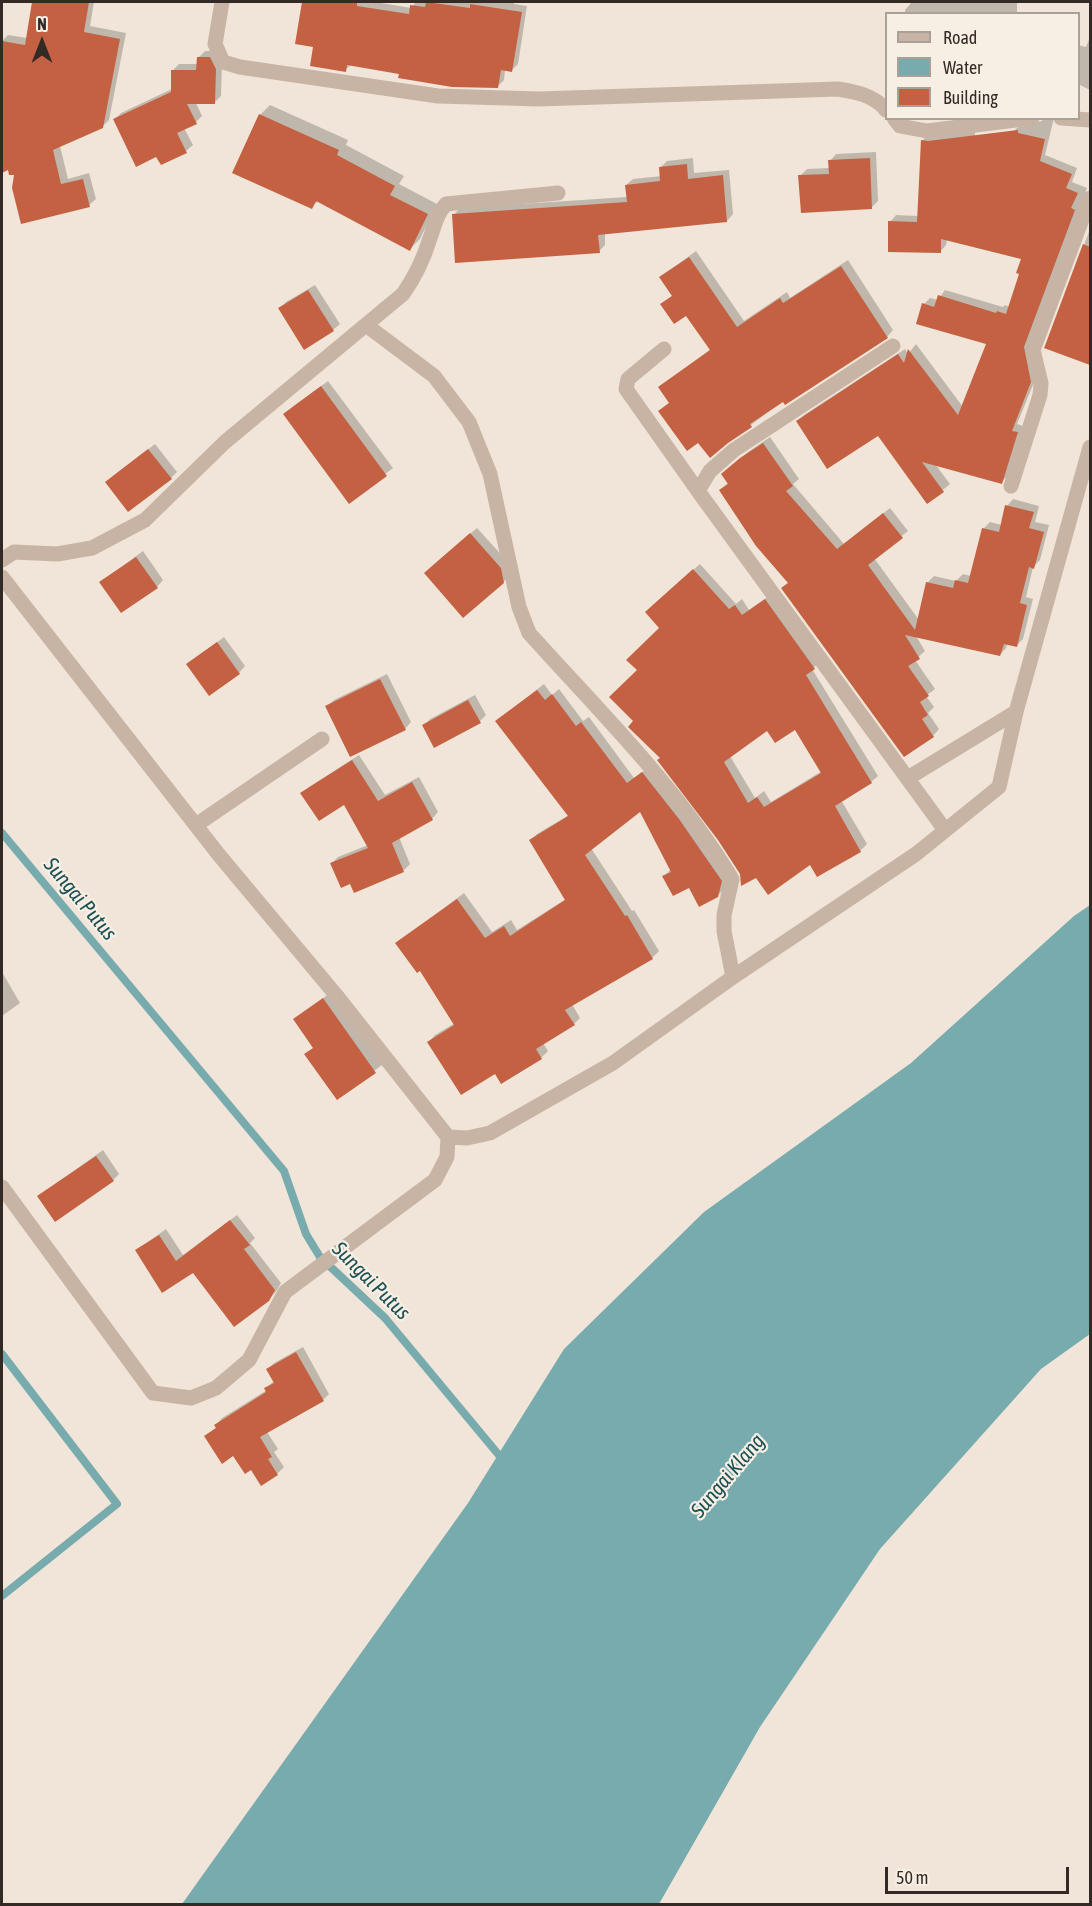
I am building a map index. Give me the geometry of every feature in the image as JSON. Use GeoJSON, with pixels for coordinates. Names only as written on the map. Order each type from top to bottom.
{"type":"FeatureCollection","features":[{"type":"Feature","properties":{"kind":"street"},"geometry":{"type":"LineString","coordinates":[[222,2],[215,44],[223,62],[240,67],[438,96],[539,99],[838,89],[863,93],[882,104],[885,108]]}},
{"type":"Feature","properties":{"kind":"street"},"geometry":{"type":"LineString","coordinates":[[896,120],[900,126],[927,131],[1016,120]]}},
{"type":"Feature","properties":{"kind":"street"},"geometry":{"type":"LineString","coordinates":[[2,560],[14,552],[57,554],[92,548],[145,520],[225,442],[403,294],[413,279],[430,239],[437,214],[446,204],[558,193]]}},
{"type":"Feature","properties":{"kind":"street"},"geometry":{"type":"LineString","coordinates":[[1011,486],[1040,395],[1041,383],[1033,350],[1090,198]]}},
{"type":"Feature","properties":{"kind":"street"},"geometry":{"type":"LineString","coordinates":[[366,325],[434,376],[469,422],[490,474],[519,608],[529,633],[674,794],[703,832],[732,879],[723,915],[723,931],[733,976]]}},
{"type":"Feature","properties":{"kind":"street"},"geometry":{"type":"LineString","coordinates":[[698,491],[710,471],[734,450],[893,346]]}},
{"type":"Feature","properties":{"kind":"street"},"geometry":{"type":"LineString","coordinates":[[664,349],[628,379],[626,389],[945,830]]}},
{"type":"Feature","properties":{"kind":"street"},"geometry":{"type":"LineString","coordinates":[[448,1137],[467,1138],[490,1133],[613,1063],[733,976],[916,854],[999,787],[1016,712],[1090,447]]}},
{"type":"Feature","properties":{"kind":"street"},"geometry":{"type":"LineString","coordinates":[[2,577],[196,825],[336,995],[448,1137],[447,1157],[435,1180],[285,1292],[249,1360],[216,1388],[191,1398],[153,1393],[2,1187]]}},
{"type":"Feature","properties":{"kind":"street"},"geometry":{"type":"LineString","coordinates":[[908,778],[1016,712]]}},
{"type":"Feature","properties":{"kind":"street"},"geometry":{"type":"LineString","coordinates":[[196,825],[322,739]]}},
{"type":"Feature","properties":{"kind":"water","name":"Sungai Klang"},"geometry":{"type":"Polygon","coordinates":[[[1090,905],[1090,1334],[1041,1369],[880,1549],[760,1727],[659,1904],[182,1904],[468,1503],[564,1349],[704,1212],[911,1063],[1074,916],[1090,905]]]}},
{"type":"Feature","properties":{"kind":"building"},"geometry":{"type":"Polygon","coordinates":[[[32,2],[89,2],[84,32],[120,39],[103,128],[53,150],[61,184],[83,179],[90,207],[21,224],[12,188],[14,175],[9,175],[8,170],[2,173],[2,41],[25,45],[32,2]]]}},
{"type":"Feature","properties":{"kind":"building"},"geometry":{"type":"Polygon","coordinates":[[[302,2],[357,2],[357,6],[409,14],[410,5],[425,7],[426,2],[470,8],[470,4],[522,12],[512,72],[501,70],[498,88],[452,87],[398,78],[399,74],[347,65],[346,72],[310,66],[313,47],[295,44],[302,2]]]}},
{"type":"Feature","properties":{"kind":"building"},"geometry":{"type":"Polygon","coordinates":[[[197,57],[210,57],[216,69],[215,104],[187,104],[197,124],[177,133],[187,153],[161,165],[156,157],[136,167],[113,119],[171,92],[171,70],[196,70],[197,57]]]}},
{"type":"Feature","properties":{"kind":"building"},"geometry":{"type":"Polygon","coordinates":[[[259,114],[339,150],[337,155],[395,186],[390,195],[428,214],[410,251],[316,201],[312,209],[232,173],[259,114]]]}},
{"type":"Feature","properties":{"kind":"building"},"geometry":{"type":"Polygon","coordinates":[[[1018,130],[1018,133],[1045,139],[1040,161],[1072,174],[1066,188],[1078,193],[1071,208],[1075,210],[1024,347],[1031,382],[1012,431],[1018,432],[1002,484],[922,462],[944,492],[927,504],[878,436],[827,469],[796,421],[898,354],[904,363],[908,349],[958,415],[986,344],[916,324],[922,303],[934,307],[938,295],[1006,314],[1019,274],[1016,273],[1021,259],[941,239],[941,253],[888,252],[888,221],[917,222],[921,140],[1018,130]]]}},
{"type":"Feature","properties":{"kind":"building"},"geometry":{"type":"Polygon","coordinates":[[[870,158],[872,209],[801,213],[798,175],[829,174],[828,160],[870,158]]]}},
{"type":"Feature","properties":{"kind":"building"},"geometry":{"type":"Polygon","coordinates":[[[687,164],[688,179],[723,175],[727,222],[598,235],[600,253],[455,263],[452,214],[627,202],[625,185],[660,181],[659,167],[687,164]]]}},
{"type":"Feature","properties":{"kind":"building"},"geometry":{"type":"Polygon","coordinates":[[[1083,244],[1090,247],[1090,365],[1044,348],[1083,244]]]}},
{"type":"Feature","properties":{"kind":"building"},"geometry":{"type":"Polygon","coordinates":[[[689,257],[737,327],[780,298],[783,303],[841,266],[888,338],[785,405],[783,402],[750,424],[752,427],[710,458],[698,443],[687,451],[658,411],[669,403],[658,387],[710,350],[686,316],[674,324],[660,304],[672,296],[659,277],[689,257]]]}},
{"type":"Feature","properties":{"kind":"building"},"geometry":{"type":"Polygon","coordinates":[[[308,290],[334,331],[304,350],[278,308],[308,290]]]}},
{"type":"Feature","properties":{"kind":"building"},"geometry":{"type":"Polygon","coordinates":[[[321,386],[387,476],[349,504],[283,414],[321,386]]]}},
{"type":"Feature","properties":{"kind":"building"},"geometry":{"type":"Polygon","coordinates":[[[763,443],[793,486],[786,491],[837,549],[883,513],[903,538],[868,565],[915,630],[926,582],[953,588],[955,580],[968,583],[982,528],[999,532],[1005,505],[1034,512],[1029,528],[1044,532],[1034,569],[1029,567],[1020,603],[1027,605],[1017,647],[1004,644],[1000,656],[905,635],[920,659],[908,666],[929,696],[920,702],[928,715],[922,719],[934,737],[904,757],[781,588],[788,583],[756,546],[719,490],[728,484],[721,474],[763,443]]]}},
{"type":"Feature","properties":{"kind":"building"},"geometry":{"type":"Polygon","coordinates":[[[148,449],[172,479],[128,512],[105,482],[148,449]]]}},
{"type":"Feature","properties":{"kind":"building"},"geometry":{"type":"Polygon","coordinates":[[[470,533],[501,568],[504,583],[463,618],[424,573],[470,533]]]}},
{"type":"Feature","properties":{"kind":"building"},"geometry":{"type":"Polygon","coordinates":[[[136,557],[158,588],[121,613],[99,582],[136,557]]]}},
{"type":"Feature","properties":{"kind":"building"},"geometry":{"type":"Polygon","coordinates":[[[693,569],[729,609],[735,605],[742,615],[765,599],[815,669],[806,675],[872,783],[835,806],[861,852],[817,877],[810,865],[768,895],[756,878],[741,886],[740,874],[718,840],[657,760],[660,758],[628,727],[633,721],[609,697],[637,670],[626,660],[659,628],[645,612],[693,569]],[[795,730],[775,743],[767,731],[724,762],[748,803],[757,797],[764,807],[821,773],[795,730]]]}},
{"type":"Feature","properties":{"kind":"building"},"geometry":{"type":"Polygon","coordinates":[[[217,642],[240,674],[209,696],[186,664],[217,642]]]}},
{"type":"Feature","properties":{"kind":"building"},"geometry":{"type":"Polygon","coordinates":[[[380,679],[406,730],[350,757],[325,706],[380,679]]]}},
{"type":"Feature","properties":{"kind":"building"},"geometry":{"type":"Polygon","coordinates":[[[537,690],[545,700],[552,694],[576,726],[581,722],[627,783],[642,772],[679,819],[722,881],[718,897],[699,907],[689,888],[673,896],[662,876],[671,872],[640,812],[585,855],[625,916],[627,915],[653,959],[565,1010],[575,1025],[536,1049],[542,1059],[501,1084],[495,1074],[461,1095],[427,1042],[454,1025],[420,971],[417,973],[395,943],[457,899],[485,938],[504,926],[510,936],[565,900],[529,840],[568,816],[495,721],[537,690]]]}},
{"type":"Feature","properties":{"kind":"building"},"geometry":{"type":"Polygon","coordinates":[[[468,700],[481,723],[434,748],[422,725],[468,700]]]}},
{"type":"Feature","properties":{"kind":"building"},"geometry":{"type":"Polygon","coordinates":[[[352,760],[378,801],[412,782],[433,820],[392,843],[404,872],[354,893],[350,884],[341,888],[330,863],[368,848],[344,805],[319,821],[300,793],[352,760]]]}},
{"type":"Feature","properties":{"kind":"building"},"geometry":{"type":"Polygon","coordinates":[[[323,998],[376,1073],[337,1100],[304,1054],[313,1048],[293,1019],[323,998]]]}},
{"type":"Feature","properties":{"kind":"building"},"geometry":{"type":"Polygon","coordinates":[[[96,1156],[114,1181],[55,1222],[37,1196],[96,1156]]]}},
{"type":"Feature","properties":{"kind":"building"},"geometry":{"type":"Polygon","coordinates":[[[230,1220],[250,1245],[244,1249],[275,1290],[269,1301],[234,1327],[193,1273],[162,1293],[135,1250],[159,1235],[176,1261],[230,1220]]]}},
{"type":"Feature","properties":{"kind":"building"},"geometry":{"type":"Polygon","coordinates":[[[296,1352],[324,1401],[260,1437],[272,1457],[268,1459],[278,1475],[261,1486],[251,1470],[245,1474],[233,1456],[222,1464],[204,1436],[216,1428],[214,1425],[266,1392],[264,1388],[274,1383],[266,1369],[296,1352]]]}},
{"type":"Feature","properties":{"kind":"waterway","name":"Sungai Putus"},"geometry":{"type":"LineString","coordinates":[[2,833],[284,1171],[306,1234],[320,1257],[385,1318],[503,1460]]}},
{"type":"Feature","properties":{"kind":"waterway"},"geometry":{"type":"LineString","coordinates":[[2,1354],[117,1504],[2,1596]]}}]}
